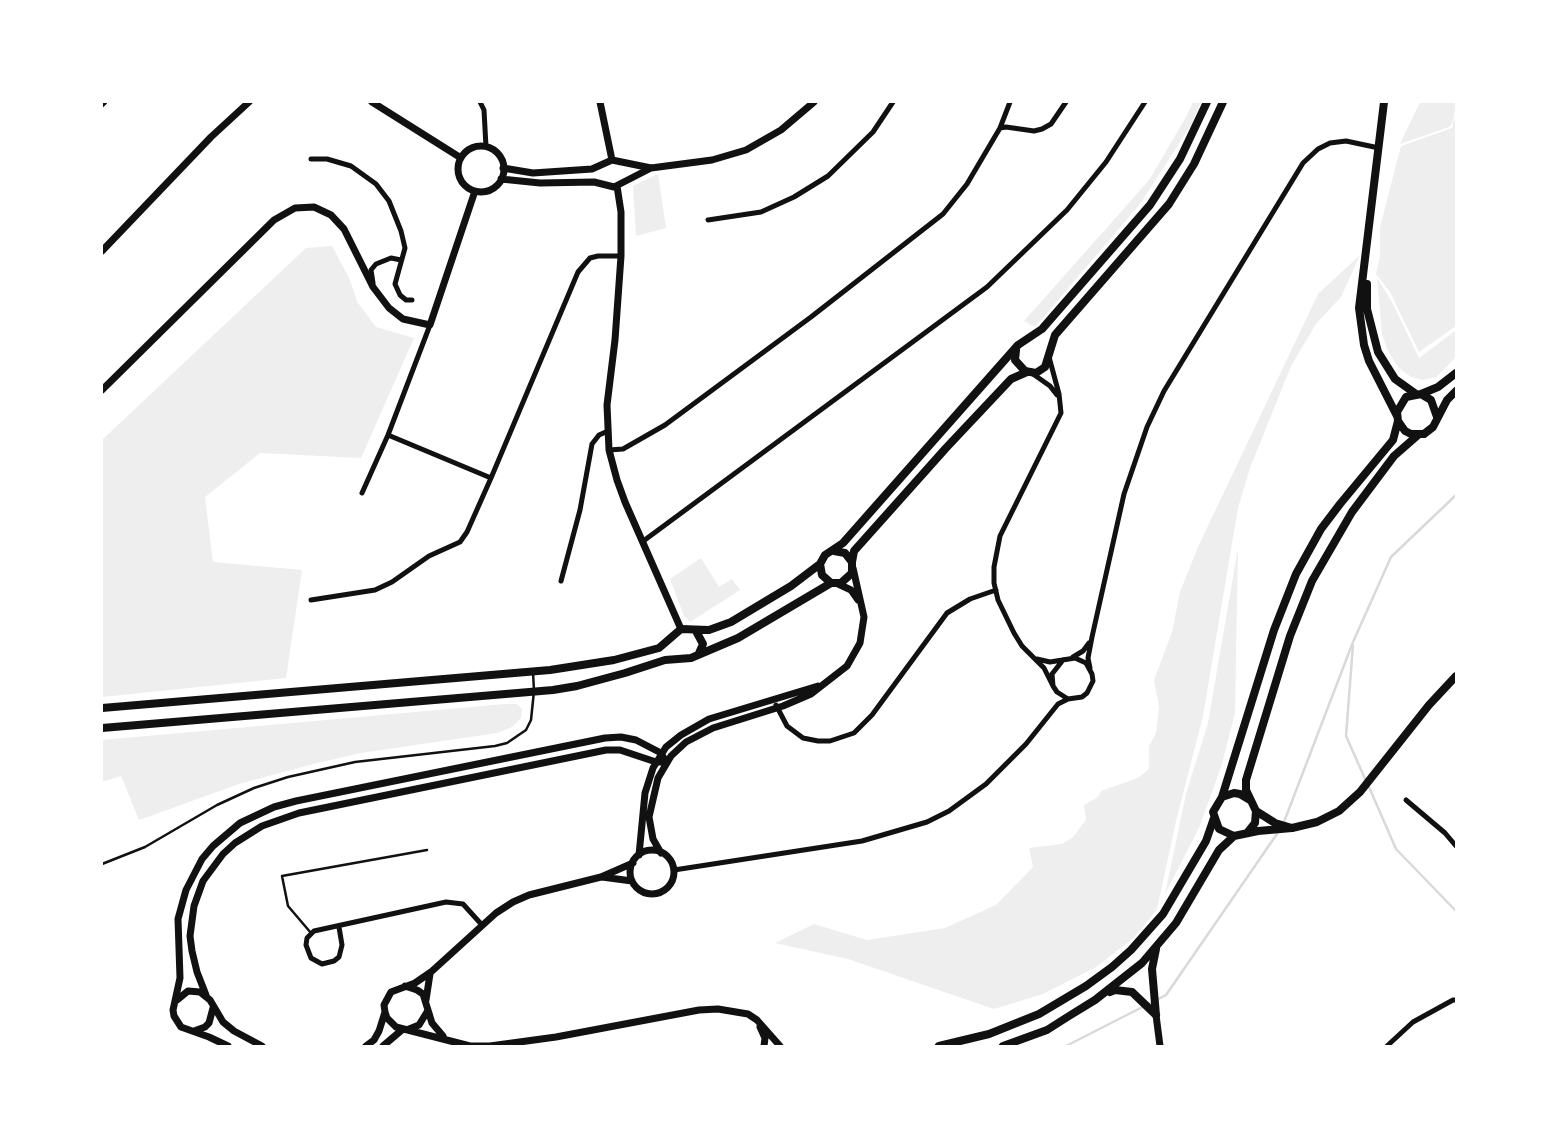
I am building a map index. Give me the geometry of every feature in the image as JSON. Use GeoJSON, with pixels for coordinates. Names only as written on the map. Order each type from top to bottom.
{"type":"FeatureCollection","features":[{"type":"Feature","properties":{"kind":"main road"},"geometry":{"type":"LineString","coordinates":[[102,728],[577,685],[665,660],[676,648],[681,629],[696,631],[715,628],[758,608],[820,564],[825,555],[834,551],[1023,341],[1042,329],[1150,205],[1180,159],[1207,102]]}},
{"type":"Feature","properties":{"kind":"main road"},"geometry":{"type":"LineString","coordinates":[[102,708],[582,666],[659,648],[676,648],[691,658],[738,638],[833,583],[846,581],[854,551],[970,422],[1011,379],[1041,370],[1055,335],[1169,204],[1194,164],[1223,102]]}},
{"type":"Feature","properties":{"kind":"main road"},"geometry":{"type":"LineString","coordinates":[[1384,102],[1359,308],[1364,345],[1374,374],[1405,431],[1418,435]]}},
{"type":"Feature","properties":{"kind":"main road"},"geometry":{"type":"LineString","coordinates":[[1367,253],[1367,309],[1374,339],[1388,370],[1406,388],[1432,400],[1437,417]]}},
{"type":"Feature","properties":{"kind":"main road"},"geometry":{"type":"LineString","coordinates":[[1028,339],[1043,342],[1049,354]]}},
{"type":"Feature","properties":{"kind":"main road"},"geometry":{"type":"LineString","coordinates":[[1016,350],[1017,365],[1029,373]]}},
{"type":"Feature","properties":{"kind":"main road"},"geometry":{"type":"LineString","coordinates":[[939,1046],[989,1034],[1039,1014],[1112,967],[1163,914],[1206,841],[1215,806],[1222,797],[1274,630],[1296,574],[1316,537],[1392,440],[1401,401],[1438,387],[1457,373]]}},
{"type":"Feature","properties":{"kind":"main road"},"geometry":{"type":"LineString","coordinates":[[1292,828],[1275,823],[1256,811],[1246,790],[1246,780],[1290,636],[1312,581],[1364,495],[1394,456],[1418,435],[1429,431],[1447,400],[1457,391]]}},
{"type":"Feature","properties":{"kind":"main road"},"geometry":{"type":"LineString","coordinates":[[834,551],[845,553],[852,565]]}},
{"type":"Feature","properties":{"kind":"main road"},"geometry":{"type":"LineString","coordinates":[[820,564],[822,575],[833,583]]}},
{"type":"Feature","properties":{"kind":"main road"},"geometry":{"type":"LineString","coordinates":[[696,631],[703,643],[699,653]]}},
{"type":"Feature","properties":{"kind":"main road"},"geometry":{"type":"LineString","coordinates":[[1003,1046],[1047,1030],[1101,996],[1142,962],[1176,923],[1219,850],[1234,836],[1292,828],[1328,817],[1349,803],[1429,705],[1457,676]]}},
{"type":"Feature","properties":{"kind":"main road"},"geometry":{"type":"LineString","coordinates":[[1222,797],[1240,793],[1250,800]]}},
{"type":"Feature","properties":{"kind":"main road"},"geometry":{"type":"LineString","coordinates":[[1247,833],[1255,823],[1256,811]]}},
{"type":"Feature","properties":{"kind":"main road"},"geometry":{"type":"LineString","coordinates":[[1214,818],[1219,829],[1234,836]]}},
{"type":"Feature","properties":{"kind":"main road"},"geometry":{"type":"LineString","coordinates":[[1156,1015],[1152,969],[1157,947]]}},
{"type":"Feature","properties":{"kind":"main road"},"geometry":{"type":"LineString","coordinates":[[1101,996],[1115,990],[1132,992],[1156,1015]]}},
{"type":"Feature","properties":{"kind":"street"},"geometry":{"type":"LineString","coordinates":[[102,251],[211,137],[249,102]]}},
{"type":"Feature","properties":{"kind":"street"},"geometry":{"type":"LineString","coordinates":[[372,102],[461,158]]}},
{"type":"Feature","properties":{"kind":"street"},"geometry":{"type":"LineString","coordinates":[[480,102],[484,110],[486,146]]}},
{"type":"Feature","properties":{"kind":"street"},"geometry":{"type":"LineString","coordinates":[[600,102],[609,162],[601,175],[606,183]]}},
{"type":"Feature","properties":{"kind":"street"},"geometry":{"type":"LineString","coordinates":[[617,186],[651,168],[712,160],[746,150],[780,130],[814,102]]}},
{"type":"Feature","properties":{"kind":"street"},"geometry":{"type":"LineString","coordinates":[[708,220],[761,212],[794,197],[828,176],[873,132],[892,102]]}},
{"type":"Feature","properties":{"kind":"street"},"geometry":{"type":"LineString","coordinates":[[609,450],[623,449],[665,425],[811,317],[943,214],[967,184],[1000,128],[1010,102]]}},
{"type":"Feature","properties":{"kind":"street"},"geometry":{"type":"LineString","coordinates":[[1000,128],[1034,131],[1042,129],[1051,124],[1066,102]]}},
{"type":"Feature","properties":{"kind":"street"},"geometry":{"type":"LineString","coordinates":[[642,542],[987,287],[1067,211],[1106,162],[1146,102]]}},
{"type":"Feature","properties":{"kind":"street"},"geometry":{"type":"LineString","coordinates":[[674,870],[862,841],[927,822],[949,811],[986,784],[1026,744],[1058,704],[1087,693],[1093,681],[1088,658],[1124,494],[1147,427],[1164,391],[1303,163],[1318,149],[1330,144],[1346,141],[1379,148]]}},
{"type":"Feature","properties":{"kind":"street"},"geometry":{"type":"LineString","coordinates":[[486,146],[498,154],[503,168],[501,179],[493,188],[475,191],[461,180],[458,169],[461,158],[469,149],[486,146]]}},
{"type":"Feature","properties":{"kind":"street"},"geometry":{"type":"LineString","coordinates":[[311,159],[327,159],[351,166],[376,184],[389,201],[399,222],[405,248],[395,284],[400,295],[406,300],[412,300]]}},
{"type":"Feature","properties":{"kind":"street"},"geometry":{"type":"LineString","coordinates":[[503,168],[533,173],[587,170],[609,162],[651,168]]}},
{"type":"Feature","properties":{"kind":"street"},"geometry":{"type":"LineString","coordinates":[[622,163],[627,169],[626,179]]}},
{"type":"Feature","properties":{"kind":"street"},"geometry":{"type":"LineString","coordinates":[[501,179],[532,183],[606,183],[617,186]]}},
{"type":"Feature","properties":{"kind":"street"},"geometry":{"type":"LineString","coordinates":[[617,186],[621,212],[621,257],[607,405],[609,450],[617,480],[681,629]]}},
{"type":"Feature","properties":{"kind":"street"},"geometry":{"type":"LineString","coordinates":[[362,494],[430,325],[475,191]]}},
{"type":"Feature","properties":{"kind":"street"},"geometry":{"type":"LineString","coordinates":[[102,390],[274,220],[295,208],[314,207],[331,215],[344,229],[373,287],[389,308],[403,319],[430,325]]}},
{"type":"Feature","properties":{"kind":"street"},"geometry":{"type":"LineString","coordinates":[[311,600],[375,590],[392,582],[429,556],[460,542],[491,478],[578,272],[590,258],[621,257]]}},
{"type":"Feature","properties":{"kind":"street"},"geometry":{"type":"LineString","coordinates":[[373,287],[371,270],[376,264],[391,258],[401,260]]}},
{"type":"Feature","properties":{"kind":"street"},"geometry":{"type":"LineString","coordinates":[[1049,354],[1060,404],[1058,423],[1000,536],[994,567],[1001,609],[1014,633],[1044,668],[1055,689],[1068,699]]}},
{"type":"Feature","properties":{"kind":"street"},"geometry":{"type":"LineString","coordinates":[[1029,373],[1050,386],[1060,404]]}},
{"type":"Feature","properties":{"kind":"street"},"geometry":{"type":"LineString","coordinates":[[561,581],[580,510],[592,444],[599,435],[608,431]]}},
{"type":"Feature","properties":{"kind":"street"},"geometry":{"type":"LineString","coordinates":[[388,435],[491,478]]}},
{"type":"Feature","properties":{"kind":"street"},"geometry":{"type":"LineString","coordinates":[[601,877],[632,881],[644,892],[658,893],[671,883],[674,870],[670,860],[661,853],[653,839],[649,817],[658,778],[666,762],[679,748],[713,728],[811,694],[847,666],[860,643],[864,617],[853,579],[852,565]]}},
{"type":"Feature","properties":{"kind":"street"},"geometry":{"type":"LineString","coordinates":[[833,583],[851,590],[862,607]]}},
{"type":"Feature","properties":{"kind":"street"},"geometry":{"type":"LineString","coordinates":[[775,699],[787,726],[803,738],[830,741],[854,733],[872,715],[947,613],[970,599],[996,590]]}},
{"type":"Feature","properties":{"kind":"street"},"geometry":{"type":"LineString","coordinates":[[1034,658],[1049,662],[1066,659],[1083,652],[1092,637]]}},
{"type":"Feature","properties":{"kind":"street"},"geometry":{"type":"LineString","coordinates":[[1066,659],[1081,660],[1090,668]]}},
{"type":"Feature","properties":{"kind":"street"},"geometry":{"type":"LineString","coordinates":[[1052,711],[1055,689],[1052,674],[1066,659]]}},
{"type":"Feature","properties":{"kind":"street"},"geometry":{"type":"LineString","coordinates":[[639,855],[643,802],[650,775],[662,753],[681,735],[709,719],[814,687],[839,673]]}},
{"type":"Feature","properties":{"kind":"street"},"geometry":{"type":"LineString","coordinates":[[228,1046],[181,1027],[173,1010],[180,978],[178,919],[186,890],[202,859],[240,823],[256,814],[296,801],[605,738],[636,740],[662,753],[666,762]]}},
{"type":"Feature","properties":{"kind":"street"},"geometry":{"type":"LineString","coordinates":[[262,1046],[229,1027],[213,1006],[197,972],[191,944],[191,920],[203,881],[223,854],[247,834],[299,813],[606,750],[632,752],[656,762],[666,762]]}},
{"type":"Feature","properties":{"kind":"street"},"geometry":{"type":"LineString","coordinates":[[1406,800],[1457,846]]}},
{"type":"Feature","properties":{"kind":"street"},"geometry":{"type":"LineString","coordinates":[[632,881],[633,863],[639,855],[649,851],[661,853]]}},
{"type":"Feature","properties":{"kind":"street"},"geometry":{"type":"LineString","coordinates":[[366,1046],[374,1040],[379,1031],[386,998],[391,992],[415,983],[431,972],[482,925],[513,902],[529,895],[601,877],[633,863]]}},
{"type":"Feature","properties":{"kind":"street"},"geometry":{"type":"LineString","coordinates":[[339,927],[342,951],[339,957],[328,964],[316,962],[306,951],[306,945],[311,933],[320,929],[455,902],[463,904],[482,925]]}},
{"type":"Feature","properties":{"kind":"street"},"geometry":{"type":"LineString","coordinates":[[383,1046],[404,1029],[413,1028],[423,1020],[431,972]]}},
{"type":"Feature","properties":{"kind":"street"},"geometry":{"type":"LineString","coordinates":[[404,986],[417,990],[427,1004],[432,1023],[449,1041]]}},
{"type":"Feature","properties":{"kind":"street"},"geometry":{"type":"LineString","coordinates":[[174,1004],[177,998],[188,991],[206,995]]}},
{"type":"Feature","properties":{"kind":"street"},"geometry":{"type":"LineString","coordinates":[[1387,1046],[1413,1022],[1457,1000]]}},
{"type":"Feature","properties":{"kind":"street"},"geometry":{"type":"LineString","coordinates":[[193,1031],[209,1023],[213,1006]]}},
{"type":"Feature","properties":{"kind":"street"},"geometry":{"type":"LineString","coordinates":[[385,1012],[391,1024],[470,1046],[502,1045],[699,1010],[739,1011],[757,1020],[780,1046]]}},
{"type":"Feature","properties":{"kind":"street"},"geometry":{"type":"LineString","coordinates":[[1156,1015],[1160,1046]]}},
{"type":"Feature","properties":{"kind":"street"},"geometry":{"type":"LineString","coordinates":[[757,1020],[765,1038],[764,1046]]}},
{"type":"Feature","properties":{"kind":"lane"},"geometry":{"type":"LineString","coordinates":[[102,864],[145,847],[217,805],[254,788],[288,777],[323,767],[366,760],[507,743],[526,730],[531,720],[533,671]]}},
{"type":"Feature","properties":{"kind":"lane"},"geometry":{"type":"LineString","coordinates":[[311,933],[288,906],[282,876],[427,850]]}},
{"type":"Feature","properties":{"kind":"shaded area"},"geometry":{"type":"Polygon","coordinates":[[[1193,102],[1201,102],[1191,125],[1140,204],[1035,327],[1024,321],[1150,179],[1193,102]]]}},
{"type":"Feature","properties":{"kind":"shaded area"},"geometry":{"type":"Polygon","coordinates":[[[1420,102],[1456,102],[1453,122],[1449,127],[1400,144],[1420,102]]]}},
{"type":"Feature","properties":{"kind":"shaded area"},"geometry":{"type":"Polygon","coordinates":[[[1456,114],[1456,326],[1419,352],[1390,292],[1376,274],[1380,257],[1380,227],[1401,146],[1452,128],[1456,114]]]}},
{"type":"Feature","properties":{"kind":"shaded area"},"geometry":{"type":"Polygon","coordinates":[[[658,174],[666,228],[636,236],[633,186],[658,174]]]}},
{"type":"Feature","properties":{"kind":"shaded area"},"geometry":{"type":"Polygon","coordinates":[[[332,246],[349,278],[358,303],[376,327],[414,338],[361,458],[260,453],[205,497],[213,562],[302,570],[286,678],[102,697],[102,440],[306,248],[332,246]]]}},
{"type":"Feature","properties":{"kind":"shaded area"},"geometry":{"type":"Polygon","coordinates":[[[1360,255],[1341,297],[1316,324],[1291,366],[1250,468],[1238,508],[1203,716],[1157,909],[1143,927],[1096,967],[1043,994],[994,1009],[848,959],[775,943],[814,924],[867,940],[945,928],[996,905],[1033,867],[1029,848],[1062,844],[1073,837],[1086,820],[1084,805],[1098,797],[1101,791],[1138,778],[1149,769],[1149,746],[1156,733],[1159,707],[1154,680],[1172,632],[1180,592],[1198,547],[1318,294],[1360,255]]]}},
{"type":"Feature","properties":{"kind":"shaded area"},"geometry":{"type":"Polygon","coordinates":[[[1377,278],[1392,302],[1419,358],[1456,330],[1456,357],[1436,377],[1422,380],[1411,377],[1398,367],[1388,351],[1382,334],[1377,278]]]}},
{"type":"Feature","properties":{"kind":"shaded area"},"geometry":{"type":"Polygon","coordinates":[[[1238,548],[1235,713],[1221,767],[1199,828],[1165,894],[1186,794],[1208,723],[1238,548]]]}},
{"type":"Feature","properties":{"kind":"shaded area"},"geometry":{"type":"Polygon","coordinates":[[[701,558],[719,587],[732,579],[740,590],[690,622],[684,616],[670,579],[701,558]]]}},
{"type":"Feature","properties":{"kind":"shaded area"},"geometry":{"type":"Polygon","coordinates":[[[517,704],[522,709],[521,718],[512,727],[497,733],[361,753],[317,763],[239,784],[139,820],[121,776],[102,782],[102,740],[517,704]]]}},
{"type":"Feature","properties":{"kind":"waterway"},"geometry":{"type":"LineString","coordinates":[[1284,822],[1353,642],[1391,557],[1456,495]]}},
{"type":"Feature","properties":{"kind":"waterway"},"geometry":{"type":"LineString","coordinates":[[1353,645],[1346,736],[1366,781]]}},
{"type":"Feature","properties":{"kind":"waterway"},"geometry":{"type":"LineString","coordinates":[[1369,787],[1396,849],[1456,911]]}},
{"type":"Feature","properties":{"kind":"waterway"},"geometry":{"type":"LineString","coordinates":[[1066,1046],[1166,995],[1279,831]]}}]}
